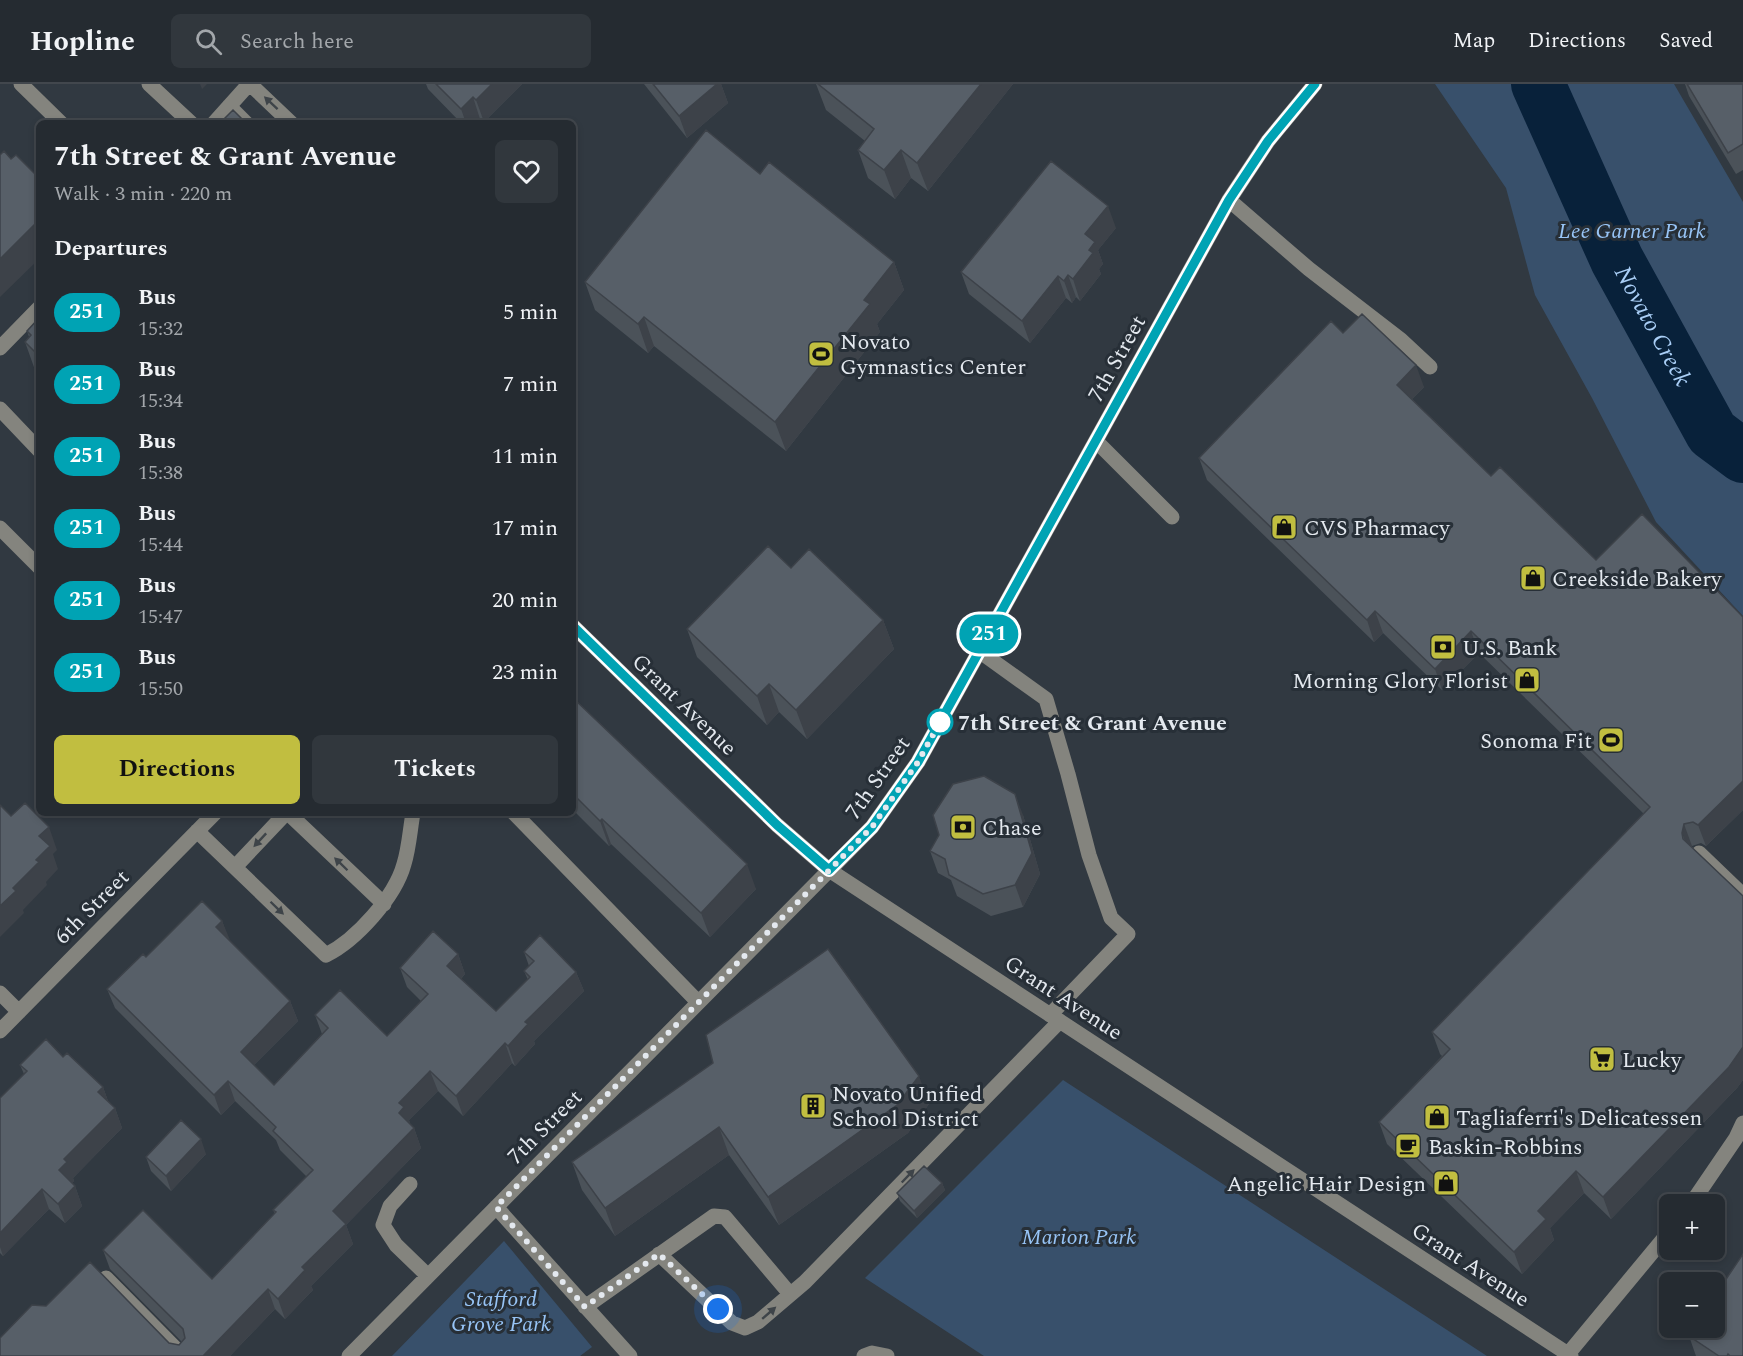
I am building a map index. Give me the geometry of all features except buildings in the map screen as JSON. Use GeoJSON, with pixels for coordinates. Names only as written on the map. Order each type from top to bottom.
{"type":"FeatureCollection","features":[{"type":"Feature","properties":{"kind":"street"},"geometry":{"type":"LineString","coordinates":[[21,84],[58,120]]}},
{"type":"Feature","properties":{"kind":"street"},"geometry":{"type":"LineString","coordinates":[[149,84],[187,120]]}},
{"type":"Feature","properties":{"kind":"street"},"geometry":{"type":"LineString","coordinates":[[217,120],[250,84],[288,120]]}},
{"type":"Feature","properties":{"kind":"street","name":"7th Street"},"geometry":{"type":"LineString","coordinates":[[349,1356],[872,827],[918,762],[1229,200],[1268,141],[1315,84]]}},
{"type":"Feature","properties":{"kind":"street"},"geometry":{"type":"LineString","coordinates":[[230,106],[243,120]]}},
{"type":"Feature","properties":{"kind":"street"},"geometry":{"type":"LineString","coordinates":[[1229,200],[1309,269],[1401,340],[1430,367]]}},
{"type":"Feature","properties":{"kind":"street"},"geometry":{"type":"LineString","coordinates":[[0,348],[36,311]]}},
{"type":"Feature","properties":{"kind":"street"},"geometry":{"type":"LineString","coordinates":[[0,409],[36,447]]}},
{"type":"Feature","properties":{"kind":"street"},"geometry":{"type":"LineString","coordinates":[[1096,441],[1172,517]]}},
{"type":"Feature","properties":{"kind":"street"},"geometry":{"type":"LineString","coordinates":[[0,528],[36,564]]}},
{"type":"Feature","properties":{"kind":"street","name":"Grant Avenue"},"geometry":{"type":"LineString","coordinates":[[576,629],[777,825],[829,870],[1569,1355]]}},
{"type":"Feature","properties":{"kind":"street"},"geometry":{"type":"LineString","coordinates":[[659,1254],[732,1323],[745,1328],[758,1322],[805,1282],[1055,1018],[1128,934],[1111,918],[1092,866],[1046,699],[979,651]]}},
{"type":"Feature","properties":{"kind":"street","name":"6th Street"},"geometry":{"type":"LineString","coordinates":[[0,1031],[212,816]]}},
{"type":"Feature","properties":{"kind":"street"},"geometry":{"type":"LineString","coordinates":[[235,867],[284,816]]}},
{"type":"Feature","properties":{"kind":"street"},"geometry":{"type":"LineString","coordinates":[[290,816],[384,904]]}},
{"type":"Feature","properties":{"kind":"street"},"geometry":{"type":"LineString","coordinates":[[197,831],[326,955],[347,942],[384,904],[404,866],[412,816]]}},
{"type":"Feature","properties":{"kind":"street"},"geometry":{"type":"LineString","coordinates":[[517,816],[698,1002]]}},
{"type":"Feature","properties":{"kind":"street"},"geometry":{"type":"LineString","coordinates":[[1699,853],[1743,895]]}},
{"type":"Feature","properties":{"kind":"street"},"geometry":{"type":"LineString","coordinates":[[0,993],[19,1012]]}},
{"type":"Feature","properties":{"kind":"street"},"geometry":{"type":"LineString","coordinates":[[1698,1194],[1736,1138],[1743,1123]]}},
{"type":"Feature","properties":{"kind":"street"},"geometry":{"type":"LineString","coordinates":[[410,1184],[390,1206],[383,1225],[396,1245],[428,1276]]}},
{"type":"Feature","properties":{"kind":"street"},"geometry":{"type":"LineString","coordinates":[[496,1207],[630,1356]]}},
{"type":"Feature","properties":{"kind":"street"},"geometry":{"type":"LineString","coordinates":[[585,1307],[714,1216],[725,1217],[790,1294]]}},
{"type":"Feature","properties":{"kind":"street"},"geometry":{"type":"LineString","coordinates":[[1569,1355],[1659,1245]]}},
{"type":"Feature","properties":{"kind":"street"},"geometry":{"type":"LineString","coordinates":[[106,1278],[183,1356]]}},
{"type":"Feature","properties":{"kind":"street"},"geometry":{"type":"LineString","coordinates":[[864,1356],[872,1353],[887,1356]]}},
{"type":"Feature","properties":{"kind":"green space","name":"Lee Garner Park"},"geometry":{"type":"Polygon","coordinates":[[[1435,84],[1674,84],[1743,202],[1743,616],[1656,522],[1592,398],[1535,295],[1506,188],[1435,84]]]}},
{"type":"Feature","properties":{"kind":"green space","name":"Marion Park"},"geometry":{"type":"Polygon","coordinates":[[[1063,1080],[1487,1356],[984,1356],[865,1278],[1063,1080]]]}},
{"type":"Feature","properties":{"kind":"green space","name":"Stafford Grove Park"},"geometry":{"type":"Polygon","coordinates":[[[504,1241],[592,1347],[580,1356],[392,1356],[504,1241]]]}},
{"type":"Feature","properties":{"kind":"waterway","name":"Novato Creek"},"geometry":{"type":"LineString","coordinates":[[1538,84],[1617,260],[1712,433],[1743,456]]}},
{"type":"Feature","properties":{"kind":"bus line","name":"251"},"geometry":{"type":"LineString","coordinates":[[576,629],[777,825],[829,870],[872,827],[918,762],[1229,200],[1268,141],[1315,84]]}},
{"type":"Feature","properties":{"kind":"place","name":"Novato Gymnastics Center"},"geometry":{"type":"Point","coordinates":[821,354]}},
{"type":"Feature","properties":{"kind":"place","name":"CVS Pharmacy"},"geometry":{"type":"Point","coordinates":[1284,527]}},
{"type":"Feature","properties":{"kind":"place","name":"Creekside Bakery"},"geometry":{"type":"Point","coordinates":[1533,578]}},
{"type":"Feature","properties":{"kind":"place","name":"U.S. Bank"},"geometry":{"type":"Point","coordinates":[1443,647]}},
{"type":"Feature","properties":{"kind":"place","name":"Morning Glory Florist"},"geometry":{"type":"Point","coordinates":[1527,680]}},
{"type":"Feature","properties":{"kind":"place","name":"7th Street & Grant Avenue"},"geometry":{"type":"Point","coordinates":[940,722]}},
{"type":"Feature","properties":{"kind":"place","name":"Sonoma Fit"},"geometry":{"type":"Point","coordinates":[1611,740]}},
{"type":"Feature","properties":{"kind":"place","name":"Chase"},"geometry":{"type":"Point","coordinates":[963,827]}},
{"type":"Feature","properties":{"kind":"place","name":"Lucky"},"geometry":{"type":"Point","coordinates":[1602,1059]}},
{"type":"Feature","properties":{"kind":"place","name":"Novato Unified School District"},"geometry":{"type":"Point","coordinates":[813,1106]}},
{"type":"Feature","properties":{"kind":"place","name":"Tagliaferri's Delicatessen"},"geometry":{"type":"Point","coordinates":[1437,1117]}},
{"type":"Feature","properties":{"kind":"place","name":"Baskin-Robbins"},"geometry":{"type":"Point","coordinates":[1408,1146]}},
{"type":"Feature","properties":{"kind":"place","name":"Angelic Hair Design"},"geometry":{"type":"Point","coordinates":[1446,1183]}},
{"type":"Feature","properties":{"kind":"route"},"geometry":{"type":"LineString","coordinates":[[718,1309],[659,1254],[585,1307],[496,1207],[872,827],[918,762],[940,722]]}}]}
